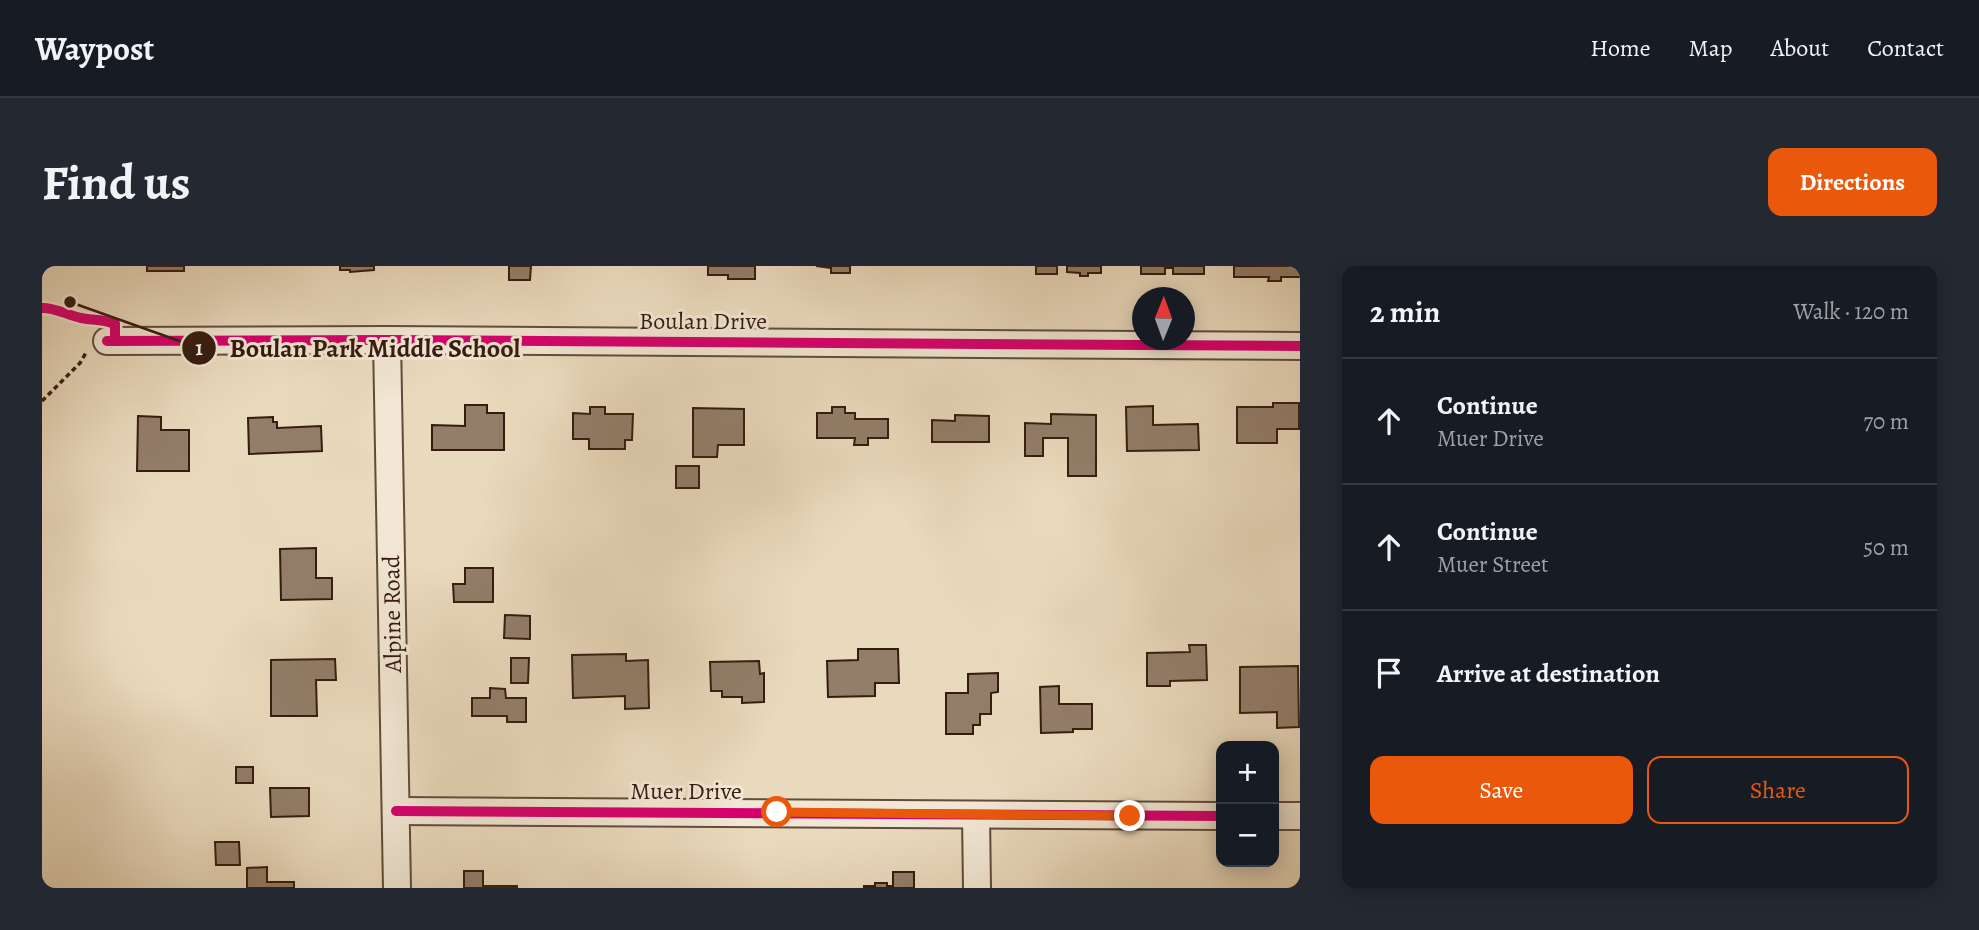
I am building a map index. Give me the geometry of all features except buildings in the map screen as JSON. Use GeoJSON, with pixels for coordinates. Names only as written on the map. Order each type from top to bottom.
{"type":"FeatureCollection","features":[{"type":"Feature","properties":{"kind":"street","name":"Boulan Drive"},"geometry":{"type":"LineString","coordinates":[[97,344],[387,340],[1300,346]]}},
{"type":"Feature","properties":{"kind":"street","name":"Alpine Road"},"geometry":{"type":"LineString","coordinates":[[387,340],[397,888]]}},
{"type":"Feature","properties":{"kind":"street","name":"Muer Drive"},"geometry":{"type":"LineString","coordinates":[[396,811],[1216,816]]}},
{"type":"Feature","properties":{"kind":"street"},"geometry":{"type":"LineString","coordinates":[[976,815],[977,888]]}},
{"type":"Feature","properties":{"kind":"street"},"geometry":{"type":"LineString","coordinates":[[1279,816],[1300,816]]}},
{"type":"Feature","properties":{"kind":"path"},"geometry":{"type":"LineString","coordinates":[[42,401],[97,344]]}},
{"type":"Feature","properties":{"kind":"cycle path"},"geometry":{"type":"LineString","coordinates":[[42,308],[115,324],[115,341]]}},
{"type":"Feature","properties":{"kind":"cycle path"},"geometry":{"type":"LineString","coordinates":[[107,341],[387,340],[1300,346]]}},
{"type":"Feature","properties":{"kind":"cycle path"},"geometry":{"type":"LineString","coordinates":[[396,811],[1216,816]]}},
{"type":"Feature","properties":{"kind":"place","name":"Boulan Park Middle School"},"geometry":{"type":"Point","coordinates":[70,302]}},
{"type":"Feature","properties":{"kind":"route"},"geometry":{"type":"LineString","coordinates":[[777,812],[1130,816]]}}]}
